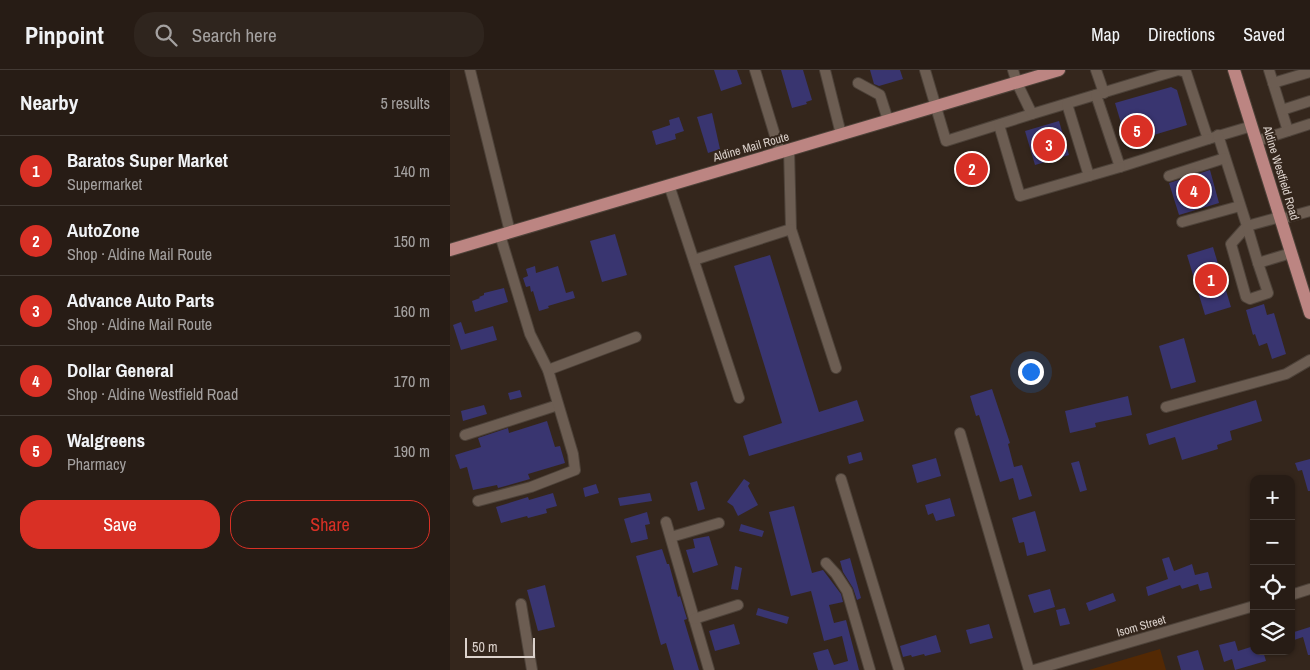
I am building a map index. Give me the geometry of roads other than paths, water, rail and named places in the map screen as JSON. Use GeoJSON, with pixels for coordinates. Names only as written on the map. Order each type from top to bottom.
{"type":"FeatureCollection","features":[{"type":"Feature","properties":{"kind":"main road","name":"Aldine Mail Route"},"geometry":{"type":"LineString","coordinates":[[450,250],[1059,70]]}},
{"type":"Feature","properties":{"kind":"main road","name":"Aldine Westfield Road"},"geometry":{"type":"LineString","coordinates":[[1234,70],[1310,313]]}},
{"type":"Feature","properties":{"kind":"street"},"geometry":{"type":"LineString","coordinates":[[470,70],[505,234],[530,334],[548,370],[573,454],[575,470],[531,487],[478,501]]}},
{"type":"Feature","properties":{"kind":"street"},"geometry":{"type":"LineString","coordinates":[[755,70],[784,151],[791,229],[836,368]]}},
{"type":"Feature","properties":{"kind":"street"},"geometry":{"type":"LineString","coordinates":[[825,70],[841,134]]}},
{"type":"Feature","properties":{"kind":"street"},"geometry":{"type":"LineString","coordinates":[[925,70],[946,141],[1178,70],[1186,72],[1213,137],[1225,158],[1247,226],[1258,263],[1268,293],[1250,299],[1246,297],[1230,244],[1247,226],[1310,211]]}},
{"type":"Feature","properties":{"kind":"street"},"geometry":{"type":"LineString","coordinates":[[1013,70],[1032,114]]}},
{"type":"Feature","properties":{"kind":"street"},"geometry":{"type":"LineString","coordinates":[[1096,70],[1100,94],[1120,167]]}},
{"type":"Feature","properties":{"kind":"street"},"geometry":{"type":"LineString","coordinates":[[1269,70],[1288,131]]}},
{"type":"Feature","properties":{"kind":"street"},"geometry":{"type":"LineString","coordinates":[[1274,84],[1310,72]]}},
{"type":"Feature","properties":{"kind":"street"},"geometry":{"type":"LineString","coordinates":[[858,83],[880,95],[888,120]]}},
{"type":"Feature","properties":{"kind":"street"},"geometry":{"type":"LineString","coordinates":[[1282,110],[1310,101]]}},
{"type":"Feature","properties":{"kind":"street"},"geometry":{"type":"LineString","coordinates":[[1067,104],[1089,176]]}},
{"type":"Feature","properties":{"kind":"street"},"geometry":{"type":"LineString","coordinates":[[1256,141],[1310,124]]}},
{"type":"Feature","properties":{"kind":"street"},"geometry":{"type":"LineString","coordinates":[[999,125],[1020,196],[1252,126]]}},
{"type":"Feature","properties":{"kind":"street"},"geometry":{"type":"LineString","coordinates":[[1169,176],[1225,158]]}},
{"type":"Feature","properties":{"kind":"street"},"geometry":{"type":"LineString","coordinates":[[669,185],[739,398]]}},
{"type":"Feature","properties":{"kind":"street"},"geometry":{"type":"LineString","coordinates":[[1182,222],[1240,206]]}},
{"type":"Feature","properties":{"kind":"street"},"geometry":{"type":"LineString","coordinates":[[694,260],[791,229]]}},
{"type":"Feature","properties":{"kind":"street"},"geometry":{"type":"LineString","coordinates":[[1258,263],[1292,253]]}},
{"type":"Feature","properties":{"kind":"street"},"geometry":{"type":"LineString","coordinates":[[548,370],[636,337]]}},
{"type":"Feature","properties":{"kind":"street"},"geometry":{"type":"LineString","coordinates":[[1166,407],[1286,374],[1310,360]]}},
{"type":"Feature","properties":{"kind":"street"},"geometry":{"type":"LineString","coordinates":[[465,435],[558,405]]}},
{"type":"Feature","properties":{"kind":"street"},"geometry":{"type":"LineString","coordinates":[[960,433],[1029,670]]}},
{"type":"Feature","properties":{"kind":"street"},"geometry":{"type":"LineString","coordinates":[[841,479],[899,670]]}},
{"type":"Feature","properties":{"kind":"street"},"geometry":{"type":"LineString","coordinates":[[666,522],[709,670]]}},
{"type":"Feature","properties":{"kind":"street"},"geometry":{"type":"LineString","coordinates":[[671,537],[719,523]]}},
{"type":"Feature","properties":{"kind":"street"},"geometry":{"type":"LineString","coordinates":[[826,563],[847,591],[870,670]]}},
{"type":"Feature","properties":{"kind":"street"},"geometry":{"type":"LineString","coordinates":[[1295,594],[1310,589]]}},
{"type":"Feature","properties":{"kind":"street"},"geometry":{"type":"LineString","coordinates":[[521,604],[532,670]]}},
{"type":"Feature","properties":{"kind":"street"},"geometry":{"type":"LineString","coordinates":[[694,619],[738,606]]}},
{"type":"Feature","properties":{"kind":"street","name":"Isom Street"},"geometry":{"type":"LineString","coordinates":[[1034,670],[1250,607]]}},
{"type":"Feature","properties":{"kind":"place","name":"Walgreens"},"geometry":{"type":"Point","coordinates":[1137,131]}},
{"type":"Feature","properties":{"kind":"place","name":"Advance Auto Parts"},"geometry":{"type":"Point","coordinates":[1049,145]}},
{"type":"Feature","properties":{"kind":"place","name":"AutoZone"},"geometry":{"type":"Point","coordinates":[972,169]}},
{"type":"Feature","properties":{"kind":"place","name":"Dollar General"},"geometry":{"type":"Point","coordinates":[1194,191]}},
{"type":"Feature","properties":{"kind":"place","name":"Baratos Super Market"},"geometry":{"type":"Point","coordinates":[1211,280]}}]}
